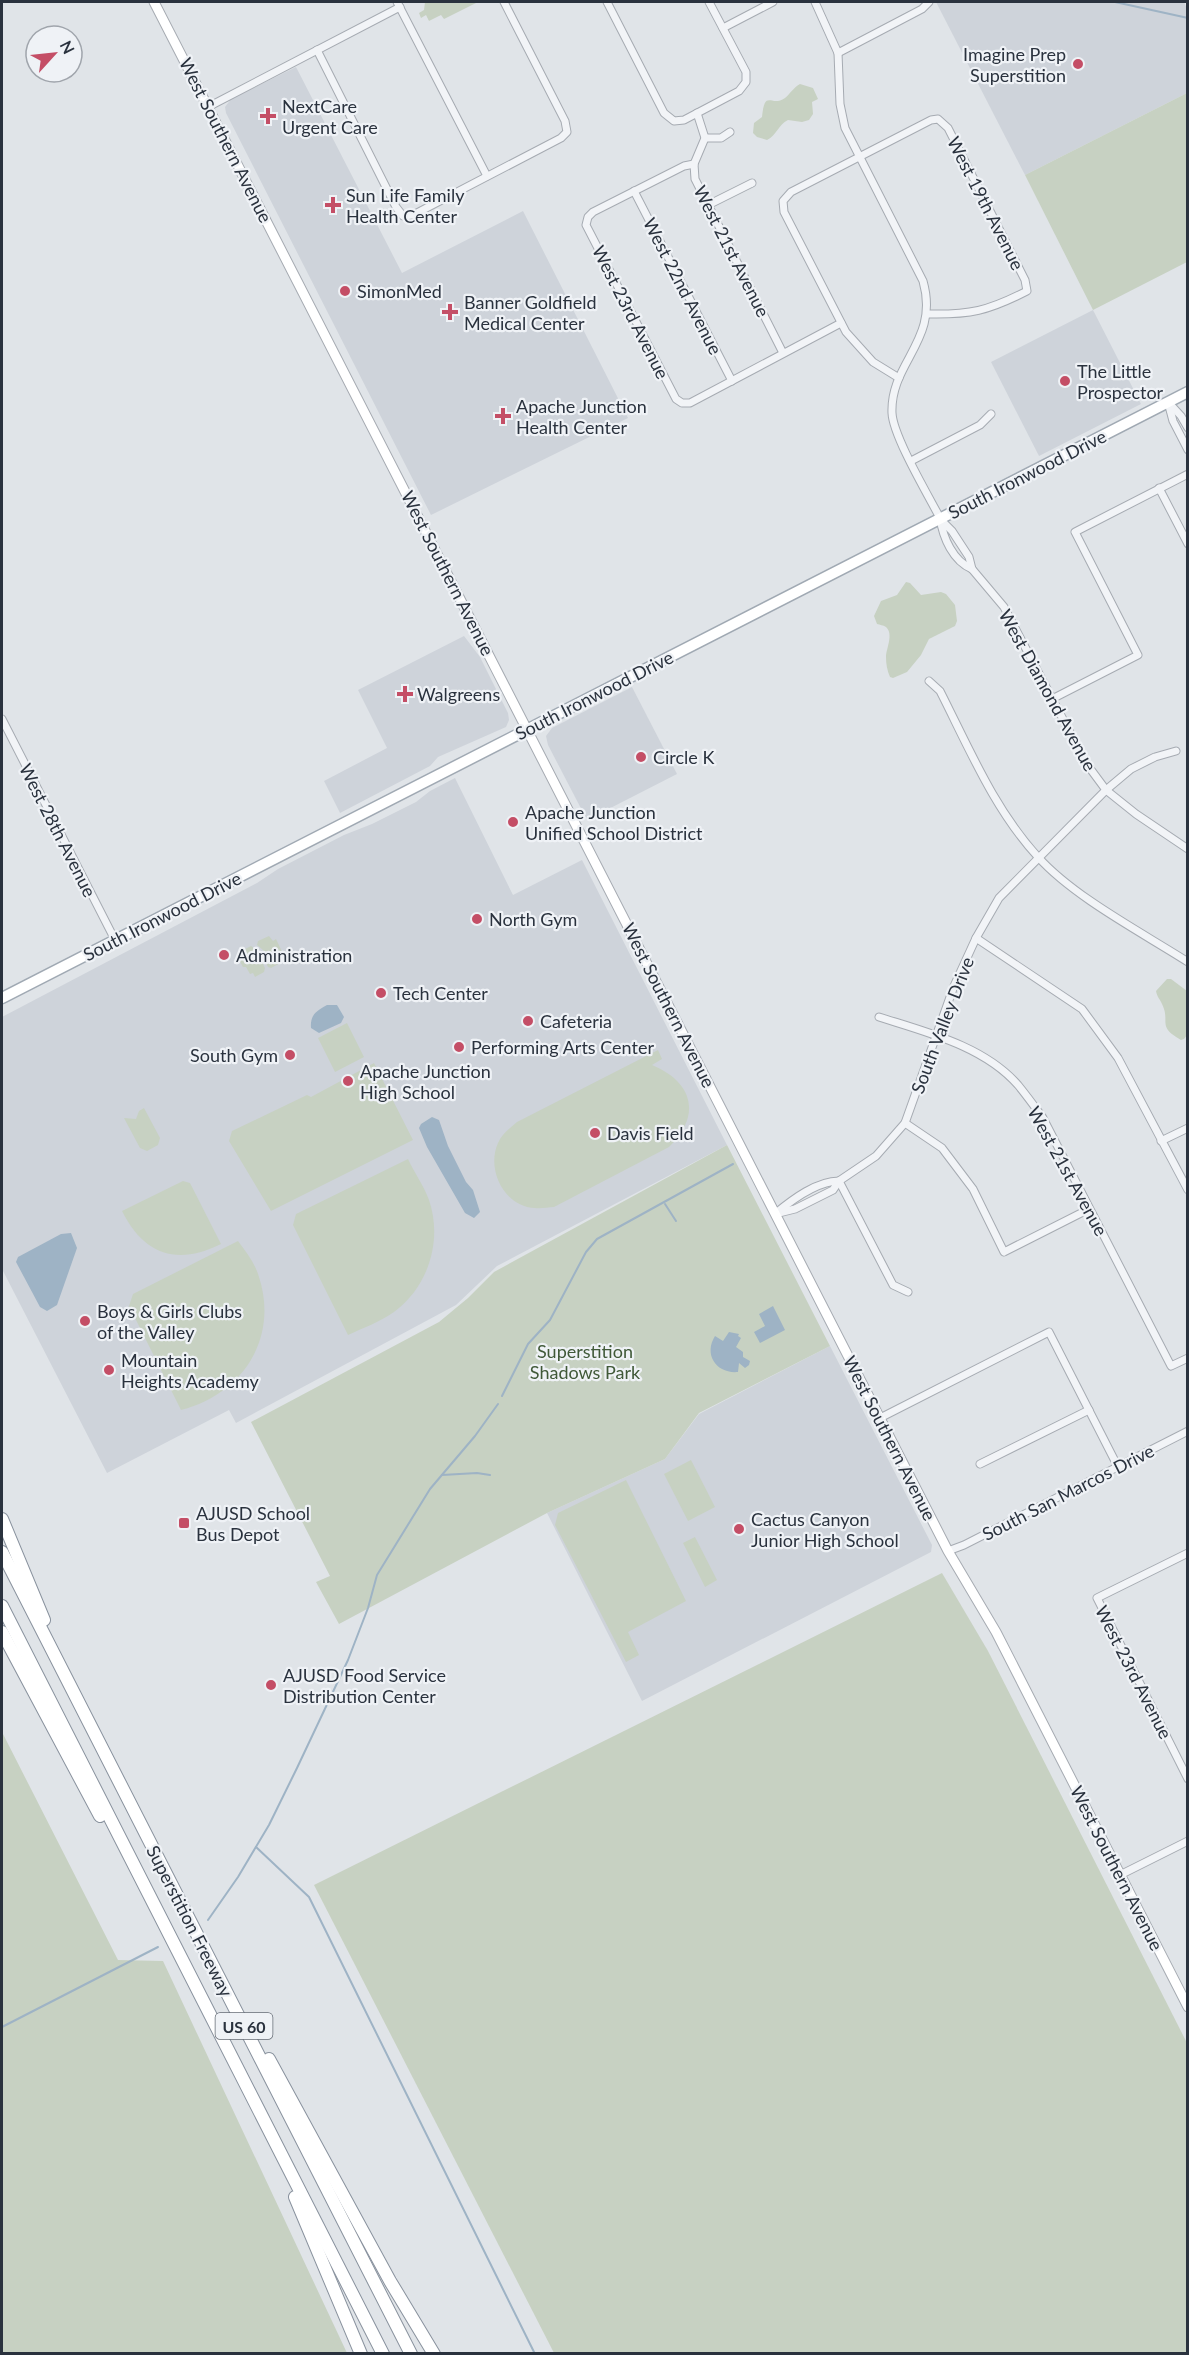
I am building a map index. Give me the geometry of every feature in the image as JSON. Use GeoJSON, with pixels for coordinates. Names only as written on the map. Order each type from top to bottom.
{"type":"FeatureCollection","features":[{"type":"Feature","properties":{"kind":"highway"},"geometry":{"type":"LineString","coordinates":[[2,1519],[76,1699]]}},
{"type":"Feature","properties":{"kind":"highway","name":"Superstition Freeway"},"geometry":{"type":"LineString","coordinates":[[2,1552],[411,2354]]}},
{"type":"Feature","properties":{"kind":"highway","name":"Superstition Freeway"},"geometry":{"type":"LineString","coordinates":[[2,1606],[383,2354]]}},
{"type":"Feature","properties":{"kind":"highway"},"geometry":{"type":"LineString","coordinates":[[2,1632],[99,1814],[164,1927]]}},
{"type":"Feature","properties":{"kind":"highway"},"geometry":{"type":"LineString","coordinates":[[215,1969],[275,2068],[390,2281],[434,2354]]}},
{"type":"Feature","properties":{"kind":"highway"},"geometry":{"type":"LineString","coordinates":[[264,2121],[362,2354]]}},
{"type":"Feature","properties":{"kind":"main road","name":"West Southern Avenue"},"geometry":{"type":"LineString","coordinates":[[154,2],[948,1551],[996,1632],[1188,2007]]}},
{"type":"Feature","properties":{"kind":"main road","name":"South Ironwood Drive"},"geometry":{"type":"LineString","coordinates":[[2,998],[1188,392]]}},
{"type":"Feature","properties":{"kind":"street"},"geometry":{"type":"LineString","coordinates":[[316,50],[396,207],[403,216],[413,215],[561,138],[567,132],[565,121],[504,2]]}},
{"type":"Feature","properties":{"kind":"street"},"geometry":{"type":"LineString","coordinates":[[607,2],[664,113],[674,121],[684,120],[739,91],[746,82],[746,72],[710,2]]}},
{"type":"Feature","properties":{"kind":"street"},"geometry":{"type":"LineString","coordinates":[[723,28],[773,2]]}},
{"type":"Feature","properties":{"kind":"street"},"geometry":{"type":"LineString","coordinates":[[815,2],[838,53],[840,104],[845,128],[923,281],[927,297],[927,314]]}},
{"type":"Feature","properties":{"kind":"street"},"geometry":{"type":"LineString","coordinates":[[838,53],[922,9],[928,2]]}},
{"type":"Feature","properties":{"kind":"street"},"geometry":{"type":"LineString","coordinates":[[208,107],[398,4],[487,176]]}},
{"type":"Feature","properties":{"kind":"street"},"geometry":{"type":"LineString","coordinates":[[697,113],[705,138],[720,138],[730,132]]}},
{"type":"Feature","properties":{"kind":"street","name":"West 19th Avenue"},"geometry":{"type":"LineString","coordinates":[[859,157],[931,120],[938,119],[948,128],[1025,280],[1027,291],[991,308],[972,313],[927,314]]}},
{"type":"Feature","properties":{"kind":"street","name":"West 21st Avenue"},"geometry":{"type":"LineString","coordinates":[[705,138],[694,164],[695,179],[783,353]]}},
{"type":"Feature","properties":{"kind":"street"},"geometry":{"type":"LineString","coordinates":[[859,157],[791,192],[783,201],[784,212],[846,332],[873,362],[899,378]]}},
{"type":"Feature","properties":{"kind":"street"},"geometry":{"type":"LineString","coordinates":[[634,191],[684,166],[694,164]]}},
{"type":"Feature","properties":{"kind":"street"},"geometry":{"type":"LineString","coordinates":[[708,206],[752,183]]}},
{"type":"Feature","properties":{"kind":"street","name":"West 23rd Avenue"},"geometry":{"type":"LineString","coordinates":[[634,191],[593,212],[588,217],[586,225],[676,399],[682,403],[690,403],[732,381]]}},
{"type":"Feature","properties":{"kind":"street","name":"West 22nd Avenue"},"geometry":{"type":"LineString","coordinates":[[634,191],[732,381]]}},
{"type":"Feature","properties":{"kind":"street","name":"West Diamond Avenue"},"geometry":{"type":"LineString","coordinates":[[927,314],[922,333],[899,378],[893,397],[892,415],[896,432],[940,518],[952,531],[969,557],[972,569],[1004,607],[1086,763],[1106,790],[1136,814],[1188,849]]}},
{"type":"Feature","properties":{"kind":"street"},"geometry":{"type":"LineString","coordinates":[[732,381],[841,323]]}},
{"type":"Feature","properties":{"kind":"street"},"geometry":{"type":"LineString","coordinates":[[1168,402],[1188,428]]}},
{"type":"Feature","properties":{"kind":"street"},"geometry":{"type":"LineString","coordinates":[[1168,402],[1173,421],[1188,450]]}},
{"type":"Feature","properties":{"kind":"street"},"geometry":{"type":"LineString","coordinates":[[911,461],[980,425],[991,414]]}},
{"type":"Feature","properties":{"kind":"street"},"geometry":{"type":"LineString","coordinates":[[1052,699],[1138,656],[1075,532],[1188,474]]}},
{"type":"Feature","properties":{"kind":"street"},"geometry":{"type":"LineString","coordinates":[[1159,488],[1188,544]]}},
{"type":"Feature","properties":{"kind":"street"},"geometry":{"type":"LineString","coordinates":[[929,681],[940,691],[999,807],[1038,857],[1076,890],[1188,962]]}},
{"type":"Feature","properties":{"kind":"street","name":"West 28th Avenue"},"geometry":{"type":"LineString","coordinates":[[2,720],[115,940]]}},
{"type":"Feature","properties":{"kind":"street","name":"South Valley Drive"},"geometry":{"type":"LineString","coordinates":[[776,1214],[801,1196],[829,1181],[840,1181],[876,1156],[905,1123],[954,986],[976,938],[999,898],[1106,790],[1131,769],[1155,757],[1176,751]]}},
{"type":"Feature","properties":{"kind":"street"},"geometry":{"type":"LineString","coordinates":[[976,938],[1082,1009],[1118,1058],[1188,1190]]}},
{"type":"Feature","properties":{"kind":"street","name":"West 21st Avenue"},"geometry":{"type":"LineString","coordinates":[[879,1017],[936,1035],[979,1054],[1017,1083],[1043,1118],[1171,1366],[1188,1358]]}},
{"type":"Feature","properties":{"kind":"street"},"geometry":{"type":"LineString","coordinates":[[905,1123],[942,1148],[973,1189],[1004,1252],[1089,1209]]}},
{"type":"Feature","properties":{"kind":"street"},"geometry":{"type":"LineString","coordinates":[[1161,1142],[1188,1128]]}},
{"type":"Feature","properties":{"kind":"street"},"geometry":{"type":"LineString","coordinates":[[840,1181],[893,1284],[908,1292]]}},
{"type":"Feature","properties":{"kind":"street"},"geometry":{"type":"LineString","coordinates":[[880,1418],[1049,1332],[1118,1467]]}},
{"type":"Feature","properties":{"kind":"street"},"geometry":{"type":"LineString","coordinates":[[980,1464],[1089,1410]]}},
{"type":"Feature","properties":{"kind":"street","name":"South San Marcos Drive"},"geometry":{"type":"LineString","coordinates":[[948,1551],[1188,1431]]}},
{"type":"Feature","properties":{"kind":"street","name":"West 23rd Avenue"},"geometry":{"type":"LineString","coordinates":[[1187,1555],[1097,1598],[1188,1779]]}},
{"type":"Feature","properties":{"kind":"street"},"geometry":{"type":"LineString","coordinates":[[1120,1875],[1188,1841]]}},
{"type":"Feature","properties":{"kind":"shaded area","name":"Imagine Prep Superstition"},"geometry":{"type":"Polygon","coordinates":[[[936,2],[1184,2],[1188,11],[1187,93],[1025,175],[936,2]]]}},
{"type":"Feature","properties":{"kind":"shaded area"},"geometry":{"type":"Polygon","coordinates":[[[296,67],[402,273],[523,211],[628,418],[431,515],[226,113],[225,107],[231,99],[296,67]]]}},
{"type":"Feature","properties":{"kind":"shaded area","name":"The Little Prospector"},"geometry":{"type":"Polygon","coordinates":[[[1093,310],[1141,404],[1039,456],[991,362],[1093,310]]]}},
{"type":"Feature","properties":{"kind":"shaded area"},"geometry":{"type":"Polygon","coordinates":[[[464,636],[480,657],[508,713],[509,720],[506,727],[438,757],[430,766],[340,813],[324,781],[387,748],[358,690],[464,636]]]}},
{"type":"Feature","properties":{"kind":"shaded area"},"geometry":{"type":"Polygon","coordinates":[[[632,687],[677,774],[587,820],[548,745],[546,736],[552,728],[632,687]]]}},
{"type":"Feature","properties":{"kind":"shaded area","name":"Apache Junction High School"},"geometry":{"type":"Polygon","coordinates":[[[455,778],[513,895],[582,860],[727,1145],[497,1266],[456,1305],[236,1423],[229,1410],[107,1473],[2,1269],[2,1017],[257,883],[278,869],[416,802],[430,791],[455,778]]]}},
{"type":"Feature","properties":{"kind":"shaded area","name":"Cactus Canyon Junior High School"},"geometry":{"type":"Polygon","coordinates":[[[830,1346],[932,1545],[931,1552],[642,1701],[547,1513],[665,1459],[699,1414],[830,1346]]]}},
{"type":"Feature","properties":{"kind":"green space"},"geometry":{"type":"Polygon","coordinates":[[[425,2],[478,2],[444,19],[441,15],[429,21],[426,15],[421,18],[419,13],[424,10],[425,2]]]}},
{"type":"Feature","properties":{"kind":"green space"},"geometry":{"type":"Polygon","coordinates":[[[800,84],[813,88],[818,99],[812,102],[813,114],[809,120],[802,122],[788,120],[767,140],[757,137],[753,133],[754,123],[762,117],[765,103],[769,100],[776,101],[785,98],[800,84]]]}},
{"type":"Feature","properties":{"kind":"green space"},"geometry":{"type":"Polygon","coordinates":[[[1187,93],[1187,262],[1093,310],[1025,175],[1187,93]]]}},
{"type":"Feature","properties":{"kind":"green space"},"geometry":{"type":"Polygon","coordinates":[[[906,582],[910,583],[921,595],[941,592],[946,594],[955,605],[957,621],[955,626],[929,639],[921,655],[907,672],[893,678],[890,677],[886,662],[890,637],[888,630],[885,626],[877,624],[874,616],[881,601],[897,595],[906,582]]]}},
{"type":"Feature","properties":{"kind":"green space"},"geometry":{"type":"Polygon","coordinates":[[[269,936],[273,941],[276,939],[286,960],[271,968],[268,967],[263,957],[263,950],[257,945],[258,941],[269,936]]]}},
{"type":"Feature","properties":{"kind":"green space"},"geometry":{"type":"Polygon","coordinates":[[[251,946],[265,968],[264,972],[255,977],[246,967],[243,967],[238,958],[242,957],[241,951],[251,946]]]}},
{"type":"Feature","properties":{"kind":"green space"},"geometry":{"type":"Polygon","coordinates":[[[1167,979],[1171,979],[1187,991],[1187,1035],[1181,1040],[1166,1027],[1164,1010],[1156,993],[1167,979]]]}},
{"type":"Feature","properties":{"kind":"green space"},"geometry":{"type":"Polygon","coordinates":[[[347,1023],[364,1057],[335,1072],[318,1038],[347,1023]]]}},
{"type":"Feature","properties":{"kind":"green space"},"geometry":{"type":"Polygon","coordinates":[[[658,1050],[662,1059],[652,1065],[677,1080],[688,1100],[689,1111],[686,1123],[669,1147],[554,1207],[524,1206],[507,1194],[500,1185],[494,1164],[498,1143],[509,1129],[517,1122],[658,1050]]]}},
{"type":"Feature","properties":{"kind":"green space"},"geometry":{"type":"Polygon","coordinates":[[[374,1063],[413,1140],[271,1211],[229,1141],[232,1131],[307,1095],[311,1097],[374,1063]]]}},
{"type":"Feature","properties":{"kind":"green space"},"geometry":{"type":"Polygon","coordinates":[[[144,1108],[160,1138],[158,1145],[147,1151],[140,1148],[124,1118],[136,1119],[139,1111],[144,1108]]]}},
{"type":"Feature","properties":{"kind":"green space","name":"Superstition Shadows Park"},"geometry":{"type":"Polygon","coordinates":[[[727,1145],[830,1346],[699,1413],[665,1459],[547,1513],[339,1624],[316,1582],[330,1576],[251,1422],[439,1322],[494,1272],[727,1145]]]}},
{"type":"Feature","properties":{"kind":"green space"},"geometry":{"type":"Polygon","coordinates":[[[408,1159],[427,1195],[433,1216],[433,1247],[430,1262],[416,1290],[406,1302],[383,1319],[348,1335],[293,1225],[296,1214],[408,1159]]]}},
{"type":"Feature","properties":{"kind":"green space"},"geometry":{"type":"Polygon","coordinates":[[[183,1181],[190,1183],[221,1244],[205,1251],[176,1255],[151,1247],[131,1226],[122,1211],[183,1181]]]}},
{"type":"Feature","properties":{"kind":"green space"},"geometry":{"type":"Polygon","coordinates":[[[238,1241],[255,1267],[264,1300],[264,1322],[259,1342],[250,1361],[238,1377],[222,1391],[203,1402],[181,1410],[129,1306],[133,1294],[238,1241]]]}},
{"type":"Feature","properties":{"kind":"green space"},"geometry":{"type":"Polygon","coordinates":[[[691,1460],[715,1507],[688,1521],[664,1474],[691,1460]]]}},
{"type":"Feature","properties":{"kind":"green space"},"geometry":{"type":"Polygon","coordinates":[[[626,1480],[686,1601],[628,1632],[639,1655],[626,1662],[555,1525],[558,1513],[626,1480]]]}},
{"type":"Feature","properties":{"kind":"green space"},"geometry":{"type":"Polygon","coordinates":[[[695,1537],[717,1580],[705,1587],[683,1543],[695,1537]]]}},
{"type":"Feature","properties":{"kind":"green space"},"geometry":{"type":"Polygon","coordinates":[[[942,1573],[988,1651],[1187,2043],[1187,2353],[554,2353],[314,1885],[942,1573]]]}},
{"type":"Feature","properties":{"kind":"green space"},"geometry":{"type":"Polygon","coordinates":[[[2,1732],[118,1960],[163,1961],[347,2353],[2,2353],[2,1732]]]}},
{"type":"Feature","properties":{"kind":"water"},"geometry":{"type":"Polygon","coordinates":[[[327,1005],[337,1005],[344,1017],[341,1023],[319,1033],[311,1028],[312,1020],[317,1011],[327,1005]]]}},
{"type":"Feature","properties":{"kind":"water"},"geometry":{"type":"Polygon","coordinates":[[[432,1117],[439,1120],[448,1146],[466,1182],[473,1190],[480,1212],[474,1218],[465,1213],[427,1147],[419,1128],[432,1117]]]}},
{"type":"Feature","properties":{"kind":"water"},"geometry":{"type":"Polygon","coordinates":[[[71,1233],[77,1248],[57,1305],[47,1311],[40,1307],[16,1262],[18,1257],[61,1234],[71,1233]]]}},
{"type":"Feature","properties":{"kind":"water"},"geometry":{"type":"Polygon","coordinates":[[[773,1306],[785,1330],[760,1343],[754,1332],[765,1326],[759,1314],[773,1306]]]}},
{"type":"Feature","properties":{"kind":"water"},"geometry":{"type":"Polygon","coordinates":[[[729,1332],[739,1334],[741,1338],[736,1347],[743,1352],[743,1357],[750,1361],[745,1368],[739,1363],[738,1372],[724,1370],[714,1362],[711,1356],[715,1336],[723,1341],[729,1332]]]}},
{"type":"Feature","properties":{"kind":"waterway"},"geometry":{"type":"LineString","coordinates":[[1115,2],[1188,18]]}},
{"type":"Feature","properties":{"kind":"waterway"},"geometry":{"type":"LineString","coordinates":[[502,1396],[528,1344],[550,1320],[586,1252],[597,1239],[733,1164]]}},
{"type":"Feature","properties":{"kind":"waterway"},"geometry":{"type":"LineString","coordinates":[[665,1204],[676,1221]]}},
{"type":"Feature","properties":{"kind":"waterway"},"geometry":{"type":"LineString","coordinates":[[208,1920],[238,1877],[269,1825],[297,1768],[348,1660],[368,1608],[377,1575],[430,1489],[475,1436],[498,1404]]}},
{"type":"Feature","properties":{"kind":"waterway"},"geometry":{"type":"LineString","coordinates":[[442,1475],[477,1473],[490,1475]]}},
{"type":"Feature","properties":{"kind":"waterway"},"geometry":{"type":"LineString","coordinates":[[256,1847],[309,1897],[535,2354]]}},
{"type":"Feature","properties":{"kind":"waterway"},"geometry":{"type":"LineString","coordinates":[[2,2027],[158,1947]]}},
{"type":"Feature","properties":{"kind":"place","name":"Imagine Prep Superstition"},"geometry":{"type":"Point","coordinates":[1078,64]}},
{"type":"Feature","properties":{"kind":"place","name":"NextCare Urgent Care"},"geometry":{"type":"Point","coordinates":[268,116]}},
{"type":"Feature","properties":{"kind":"place","name":"Sun Life Family Health Center"},"geometry":{"type":"Point","coordinates":[333,205]}},
{"type":"Feature","properties":{"kind":"place","name":"SimonMed"},"geometry":{"type":"Point","coordinates":[345,291]}},
{"type":"Feature","properties":{"kind":"place","name":"Banner Goldfield Medical Center"},"geometry":{"type":"Point","coordinates":[450,312]}},
{"type":"Feature","properties":{"kind":"place","name":"The Little Prospector"},"geometry":{"type":"Point","coordinates":[1065,381]}},
{"type":"Feature","properties":{"kind":"place","name":"Apache Junction Health Center"},"geometry":{"type":"Point","coordinates":[503,416]}},
{"type":"Feature","properties":{"kind":"place","name":"Walgreens"},"geometry":{"type":"Point","coordinates":[405,694]}},
{"type":"Feature","properties":{"kind":"place","name":"Circle K"},"geometry":{"type":"Point","coordinates":[641,757]}},
{"type":"Feature","properties":{"kind":"place","name":"Apache Junction Unified School District"},"geometry":{"type":"Point","coordinates":[513,822]}},
{"type":"Feature","properties":{"kind":"place","name":"North Gym"},"geometry":{"type":"Point","coordinates":[477,919]}},
{"type":"Feature","properties":{"kind":"place","name":"Administration"},"geometry":{"type":"Point","coordinates":[224,955]}},
{"type":"Feature","properties":{"kind":"place","name":"Tech Center"},"geometry":{"type":"Point","coordinates":[381,993]}},
{"type":"Feature","properties":{"kind":"place","name":"Cafeteria"},"geometry":{"type":"Point","coordinates":[528,1021]}},
{"type":"Feature","properties":{"kind":"place","name":"Performing Arts Center"},"geometry":{"type":"Point","coordinates":[459,1047]}},
{"type":"Feature","properties":{"kind":"place","name":"South Gym"},"geometry":{"type":"Point","coordinates":[290,1055]}},
{"type":"Feature","properties":{"kind":"place","name":"Apache Junction High School"},"geometry":{"type":"Point","coordinates":[348,1081]}},
{"type":"Feature","properties":{"kind":"place","name":"Davis Field"},"geometry":{"type":"Point","coordinates":[595,1133]}},
{"type":"Feature","properties":{"kind":"place","name":"Boys & Girls Clubs of the Valley"},"geometry":{"type":"Point","coordinates":[85,1321]}},
{"type":"Feature","properties":{"kind":"place","name":"Mountain Heights Academy"},"geometry":{"type":"Point","coordinates":[109,1370]}},
{"type":"Feature","properties":{"kind":"place","name":"AJUSD School Bus Depot"},"geometry":{"type":"Point","coordinates":[184,1523]}},
{"type":"Feature","properties":{"kind":"place","name":"Cactus Canyon Junior High School"},"geometry":{"type":"Point","coordinates":[739,1529]}},
{"type":"Feature","properties":{"kind":"place","name":"AJUSD Food Service Distribution Center"},"geometry":{"type":"Point","coordinates":[271,1685]}}]}
